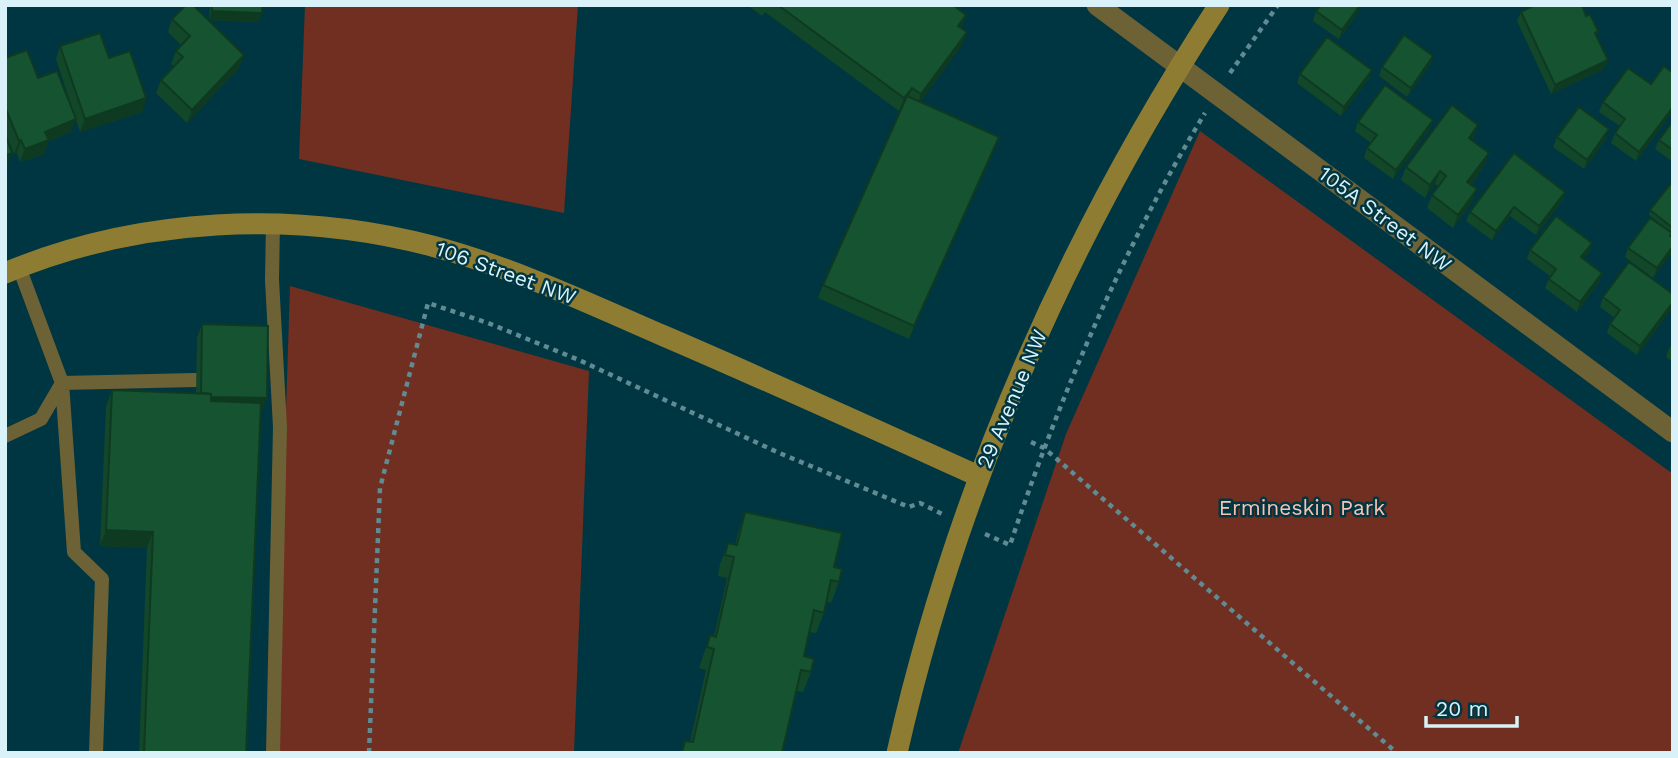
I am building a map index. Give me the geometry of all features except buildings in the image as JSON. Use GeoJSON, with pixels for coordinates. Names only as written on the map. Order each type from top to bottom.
{"type":"FeatureCollection","features":[{"type":"Feature","properties":{"kind":"street","name":"105A Street NW"},"geometry":{"type":"LineString","coordinates":[[1097,5],[1673,432]]}},
{"type":"Feature","properties":{"kind":"street","name":"29 Avenue NW"},"geometry":{"type":"LineString","coordinates":[[897,753],[930,627],[978,476],[1055,298],[1094,219],[1179,66],[1219,5]]}},
{"type":"Feature","properties":{"kind":"street","name":"106 Street NW"},"geometry":{"type":"LineString","coordinates":[[12,270],[92,244],[138,234],[196,227],[273,223],[353,230],[431,246],[537,281],[721,360],[978,476]]}},
{"type":"Feature","properties":{"kind":"lane"},"geometry":{"type":"LineString","coordinates":[[273,223],[270,380],[280,428],[273,753]]}},
{"type":"Feature","properties":{"kind":"lane"},"geometry":{"type":"LineString","coordinates":[[12,270],[62,383],[74,552],[102,579],[96,753]]}},
{"type":"Feature","properties":{"kind":"lane"},"geometry":{"type":"LineString","coordinates":[[62,383],[196,380]]}},
{"type":"Feature","properties":{"kind":"lane"},"geometry":{"type":"LineString","coordinates":[[5,436],[41,419],[62,383]]}},
{"type":"Feature","properties":{"kind":"path"},"geometry":{"type":"LineString","coordinates":[[1230,74],[1278,5]]}},
{"type":"Feature","properties":{"kind":"path"},"geometry":{"type":"LineString","coordinates":[[995,539],[1010,545],[1044,448],[1121,269],[1195,128]]}},
{"type":"Feature","properties":{"kind":"path"},"geometry":{"type":"LineString","coordinates":[[369,753],[380,488],[428,303],[488,323],[579,360],[777,452],[909,507],[919,503]]}},
{"type":"Feature","properties":{"kind":"path"},"geometry":{"type":"LineString","coordinates":[[1031,442],[1044,448],[1397,753]]}},
{"type":"Feature","properties":{"kind":"green space"},"geometry":{"type":"Polygon","coordinates":[[[305,5],[578,5],[564,213],[299,159],[305,5]]]}},
{"type":"Feature","properties":{"kind":"green space","name":"Ermineskin Park"},"geometry":{"type":"Polygon","coordinates":[[[1200,131],[1673,474],[1673,753],[958,753],[1066,434],[1200,131]]]}},
{"type":"Feature","properties":{"kind":"green space"},"geometry":{"type":"Polygon","coordinates":[[[290,286],[589,371],[574,753],[275,753],[290,286]]]}}]}
